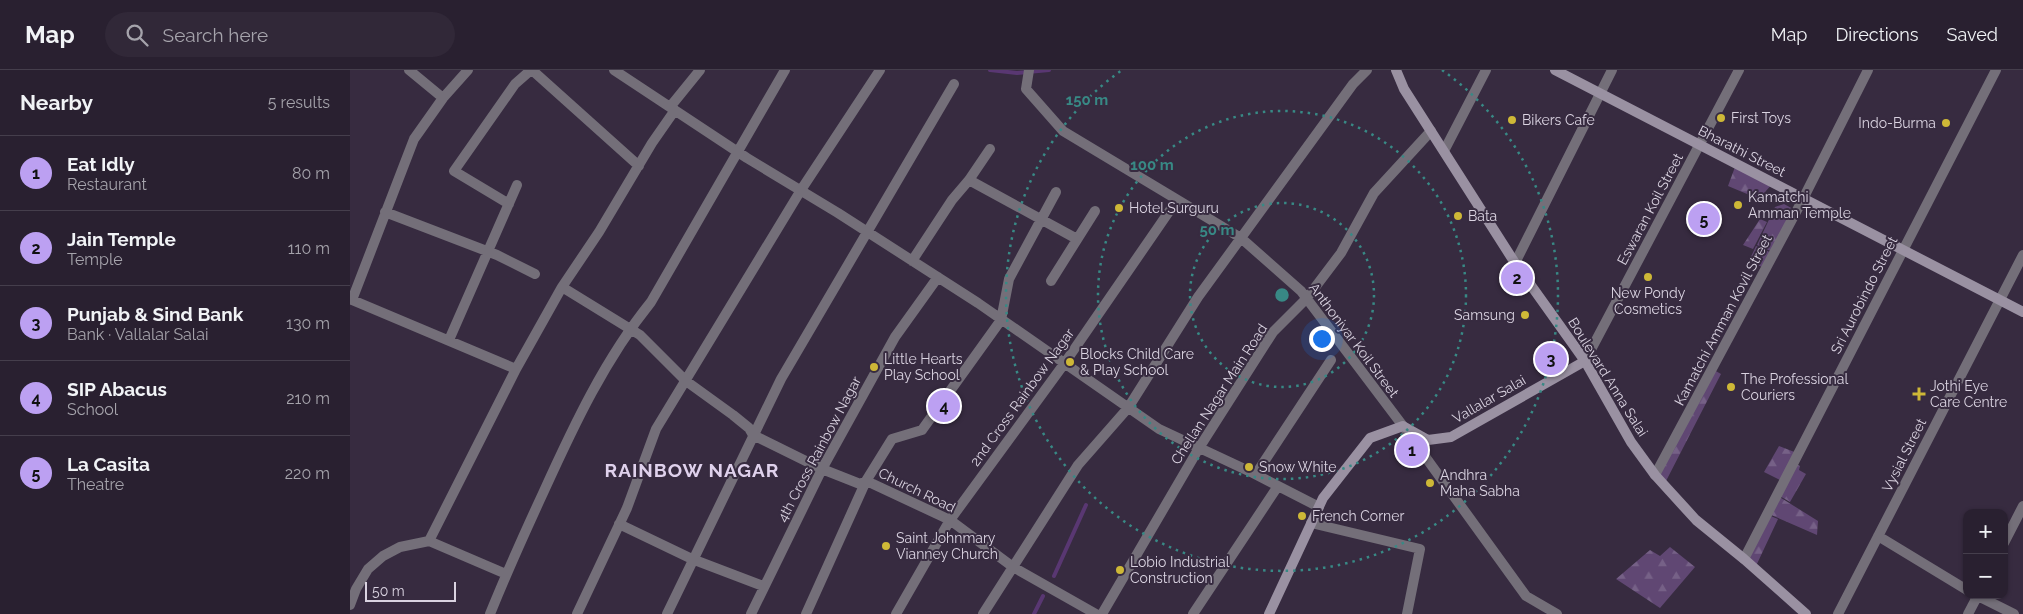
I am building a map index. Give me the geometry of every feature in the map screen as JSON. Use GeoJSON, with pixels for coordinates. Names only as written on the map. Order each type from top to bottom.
{"type":"FeatureCollection","features":[{"type":"Feature","properties":{"kind":"street"},"geometry":{"type":"LineString","coordinates":[[409,70],[443,98]]}},
{"type":"Feature","properties":{"kind":"street"},"geometry":{"type":"LineString","coordinates":[[468,70],[443,98],[414,139],[351,299],[516,369]]}},
{"type":"Feature","properties":{"kind":"street"},"geometry":{"type":"LineString","coordinates":[[509,204],[454,171],[515,84],[531,70],[639,166]]}},
{"type":"Feature","properties":{"kind":"street"},"geometry":{"type":"LineString","coordinates":[[614,70],[737,151],[938,277],[1158,429],[1256,474],[1319,507]]}},
{"type":"Feature","properties":{"kind":"street"},"geometry":{"type":"LineString","coordinates":[[429,541],[516,369],[562,287],[639,166],[672,108],[700,70]]}},
{"type":"Feature","properties":{"kind":"street"},"geometry":{"type":"LineString","coordinates":[[490,614],[506,574],[592,391],[629,329],[651,302],[784,70]]}},
{"type":"Feature","properties":{"kind":"street"},"geometry":{"type":"LineString","coordinates":[[577,614],[619,524],[656,429],[801,190],[880,70]]}},
{"type":"Feature","properties":{"kind":"street","name":"Anthoniyar Koil Street"},"geometry":{"type":"LineString","coordinates":[[1029,70],[1026,89],[1063,131],[1241,238],[1307,298],[1403,426],[1526,596],[1557,614]]}},
{"type":"Feature","properties":{"kind":"street"},"geometry":{"type":"LineString","coordinates":[[983,614],[1078,465],[1128,408],[1198,297],[1353,84],[1367,70]]}},
{"type":"Feature","properties":{"kind":"street","name":"Boulevard Anna Salai"},"geometry":{"type":"LineString","coordinates":[[1396,70],[1404,89],[1515,263],[1584,360],[1631,442],[1655,475],[1696,520],[1744,558],[1806,614]]}},
{"type":"Feature","properties":{"kind":"street"},"geometry":{"type":"LineString","coordinates":[[1444,151],[1486,70]]}},
{"type":"Feature","properties":{"kind":"street","name":"Bharathi Street"},"geometry":{"type":"LineString","coordinates":[[1555,70],[2023,312]]}},
{"type":"Feature","properties":{"kind":"street"},"geometry":{"type":"LineString","coordinates":[[1515,263],[1612,70]]}},
{"type":"Feature","properties":{"kind":"street","name":"Eswaran Koil Street"},"geometry":{"type":"LineString","coordinates":[[1584,360],[1739,70]]}},
{"type":"Feature","properties":{"kind":"street","name":"Kamatchi Amman Kovil Street"},"geometry":{"type":"LineString","coordinates":[[1655,475],[1803,198],[1868,70]]}},
{"type":"Feature","properties":{"kind":"street","name":"Sri Aurobindo Street"},"geometry":{"type":"LineString","coordinates":[[1744,558],[1996,70]]}},
{"type":"Feature","properties":{"kind":"street"},"geometry":{"type":"LineString","coordinates":[[668,614],[692,559],[781,379],[954,84]]}},
{"type":"Feature","properties":{"kind":"street","name":"Chellan Nagar Main Road"},"geometry":{"type":"LineString","coordinates":[[1102,614],[1199,448],[1274,332],[1307,298],[1341,253],[1374,193],[1431,131]]}},
{"type":"Feature","properties":{"kind":"street"},"geometry":{"type":"LineString","coordinates":[[912,260],[952,200],[969,180],[990,149]]}},
{"type":"Feature","properties":{"kind":"street"},"geometry":{"type":"LineString","coordinates":[[969,180],[1077,239]]}},
{"type":"Feature","properties":{"kind":"street"},"geometry":{"type":"LineString","coordinates":[[449,340],[517,185]]}},
{"type":"Feature","properties":{"kind":"street"},"geometry":{"type":"LineString","coordinates":[[806,614],[866,481],[892,439],[922,430],[1001,320],[1009,279],[1056,192]]}},
{"type":"Feature","properties":{"kind":"street","name":"2nd Cross Rainbow Nagar"},"geometry":{"type":"LineString","coordinates":[[896,614],[950,520],[1064,364],[1177,200]]}},
{"type":"Feature","properties":{"kind":"street"},"geometry":{"type":"LineString","coordinates":[[1051,281],[1094,211]]}},
{"type":"Feature","properties":{"kind":"street"},"geometry":{"type":"LineString","coordinates":[[385,212],[488,252],[535,274]]}},
{"type":"Feature","properties":{"kind":"street","name":"Vysial Street"},"geometry":{"type":"LineString","coordinates":[[1838,614],[2023,255]]}},
{"type":"Feature","properties":{"kind":"street","name":"4th Cross Rainbow Nagar"},"geometry":{"type":"LineString","coordinates":[[751,614],[822,469],[895,338],[938,277]]}},
{"type":"Feature","properties":{"kind":"street","name":"Church Road"},"geometry":{"type":"LineString","coordinates":[[562,287],[640,335],[686,381],[733,415],[749,428],[753,434],[822,469],[860,484],[866,481],[950,520],[1013,567],[1096,614]]}},
{"type":"Feature","properties":{"kind":"street"},"geometry":{"type":"LineString","coordinates":[[1256,474],[1331,360]]}},
{"type":"Feature","properties":{"kind":"street","name":"Vallalar Salai"},"geometry":{"type":"LineString","coordinates":[[1403,426],[1428,440],[1451,437],[1584,360]]}},
{"type":"Feature","properties":{"kind":"street"},"geometry":{"type":"LineString","coordinates":[[1269,614],[1323,498],[1370,438],[1403,426]]}},
{"type":"Feature","properties":{"kind":"street"},"geometry":{"type":"LineString","coordinates":[[1193,614],[1278,486]]}},
{"type":"Feature","properties":{"kind":"street"},"geometry":{"type":"LineString","coordinates":[[2008,535],[2023,506]]}},
{"type":"Feature","properties":{"kind":"street"},"geometry":{"type":"LineString","coordinates":[[1311,523],[1420,549],[1407,614]]}},
{"type":"Feature","properties":{"kind":"street"},"geometry":{"type":"LineString","coordinates":[[619,524],[692,559],[764,586]]}},
{"type":"Feature","properties":{"kind":"street"},"geometry":{"type":"LineString","coordinates":[[1878,536],[1963,588]]}},
{"type":"Feature","properties":{"kind":"street"},"geometry":{"type":"LineString","coordinates":[[350,605],[356,589],[368,569],[383,556],[400,547],[429,541],[506,574]]}},
{"type":"Feature","properties":{"kind":"street"},"geometry":{"type":"LineString","coordinates":[[1968,614],[1976,599]]}},
{"type":"Feature","properties":{"kind":"street"},"geometry":{"type":"LineString","coordinates":[[1983,599],[2014,614]]}},
{"type":"Feature","properties":{"kind":"green space"},"geometry":{"type":"Polygon","coordinates":[[[1735,167],[1772,184],[1759,199],[1728,186],[1735,167]]]}},
{"type":"Feature","properties":{"kind":"green space"},"geometry":{"type":"Polygon","coordinates":[[[1784,204],[1795,210],[1773,252],[1757,245],[1775,207],[1784,204]]]}},
{"type":"Feature","properties":{"kind":"green space"},"geometry":{"type":"Polygon","coordinates":[[[1760,219],[1767,222],[1753,249],[1743,245],[1760,219]]]}},
{"type":"Feature","properties":{"kind":"green space"},"geometry":{"type":"Polygon","coordinates":[[[1756,246],[1772,253],[1764,268],[1749,261],[1756,246]]]}},
{"type":"Feature","properties":{"kind":"green space"},"geometry":{"type":"Polygon","coordinates":[[[1714,370],[1721,374],[1665,483],[1657,474],[1714,370]]]}},
{"type":"Feature","properties":{"kind":"green space"},"geometry":{"type":"Polygon","coordinates":[[[1779,446],[1797,453],[1782,481],[1764,472],[1779,446]]]}},
{"type":"Feature","properties":{"kind":"green space"},"geometry":{"type":"Polygon","coordinates":[[[1794,463],[1800,466],[1799,470],[1806,474],[1790,502],[1778,495],[1794,463]]]}},
{"type":"Feature","properties":{"kind":"green space"},"geometry":{"type":"Polygon","coordinates":[[[1778,496],[1818,521],[1817,535],[1769,514],[1778,496]]]}},
{"type":"Feature","properties":{"kind":"green space"},"geometry":{"type":"Polygon","coordinates":[[[1768,515],[1778,519],[1756,566],[1745,558],[1768,515]]]}},
{"type":"Feature","properties":{"kind":"green space"},"geometry":{"type":"Polygon","coordinates":[[[1670,547],[1695,567],[1660,608],[1616,579],[1650,550],[1660,556],[1670,547]]]}},
{"type":"Feature","properties":{"kind":"waterway"},"geometry":{"type":"LineString","coordinates":[[990,70],[1017,73],[1049,70]]}},
{"type":"Feature","properties":{"kind":"waterway"},"geometry":{"type":"LineString","coordinates":[[1054,576],[1086,505]]}},
{"type":"Feature","properties":{"kind":"waterway"},"geometry":{"type":"LineString","coordinates":[[1034,614],[1043,596]]}},
{"type":"Feature","properties":{"kind":"place","name":"First Toys"},"geometry":{"type":"Point","coordinates":[1721,118]}},
{"type":"Feature","properties":{"kind":"place","name":"Bikers Cafe"},"geometry":{"type":"Point","coordinates":[1512,120]}},
{"type":"Feature","properties":{"kind":"place","name":"Indo-Burma"},"geometry":{"type":"Point","coordinates":[1946,123]}},
{"type":"Feature","properties":{"kind":"place","name":"Kamatchi Amman Temple"},"geometry":{"type":"Point","coordinates":[1738,205]}},
{"type":"Feature","properties":{"kind":"place","name":"Hotel Surguru"},"geometry":{"type":"Point","coordinates":[1119,208]}},
{"type":"Feature","properties":{"kind":"place","name":"Bata"},"geometry":{"type":"Point","coordinates":[1458,216]}},
{"type":"Feature","properties":{"kind":"place","name":"La Casita"},"geometry":{"type":"Point","coordinates":[1704,219]}},
{"type":"Feature","properties":{"kind":"place","name":"New Pondy Cosmetics"},"geometry":{"type":"Point","coordinates":[1648,277]}},
{"type":"Feature","properties":{"kind":"place","name":"Jain Temple"},"geometry":{"type":"Point","coordinates":[1517,278]}},
{"type":"Feature","properties":{"kind":"place","name":"Samsung"},"geometry":{"type":"Point","coordinates":[1525,315]}},
{"type":"Feature","properties":{"kind":"place","name":"Punjab & Sind Bank"},"geometry":{"type":"Point","coordinates":[1551,359]}},
{"type":"Feature","properties":{"kind":"place","name":"Blocks Child Care & Play School"},"geometry":{"type":"Point","coordinates":[1070,362]}},
{"type":"Feature","properties":{"kind":"place","name":"Little Hearts Play School"},"geometry":{"type":"Point","coordinates":[874,367]}},
{"type":"Feature","properties":{"kind":"place","name":"The Professional Couriers"},"geometry":{"type":"Point","coordinates":[1731,387]}},
{"type":"Feature","properties":{"kind":"place","name":"Jothi Eye Care Centre"},"geometry":{"type":"Point","coordinates":[1919,394]}},
{"type":"Feature","properties":{"kind":"place","name":"SIP Abacus"},"geometry":{"type":"Point","coordinates":[944,406]}},
{"type":"Feature","properties":{"kind":"place","name":"Eat Idly"},"geometry":{"type":"Point","coordinates":[1412,450]}},
{"type":"Feature","properties":{"kind":"place","name":"Snow White"},"geometry":{"type":"Point","coordinates":[1249,467]}},
{"type":"Feature","properties":{"kind":"place","name":"Andhra Maha Sabha"},"geometry":{"type":"Point","coordinates":[1430,483]}},
{"type":"Feature","properties":{"kind":"place","name":"French Corner"},"geometry":{"type":"Point","coordinates":[1302,516]}},
{"type":"Feature","properties":{"kind":"place","name":"Saint Johnmary Vianney Church"},"geometry":{"type":"Point","coordinates":[886,546]}},
{"type":"Feature","properties":{"kind":"place","name":"Lobio Industrial Construction"},"geometry":{"type":"Point","coordinates":[1120,570]}},
{"type":"Feature","properties":{"kind":"district","name":"RAINBOW NAGAR"},"geometry":{"type":"Point","coordinates":[692,470]}}]}
